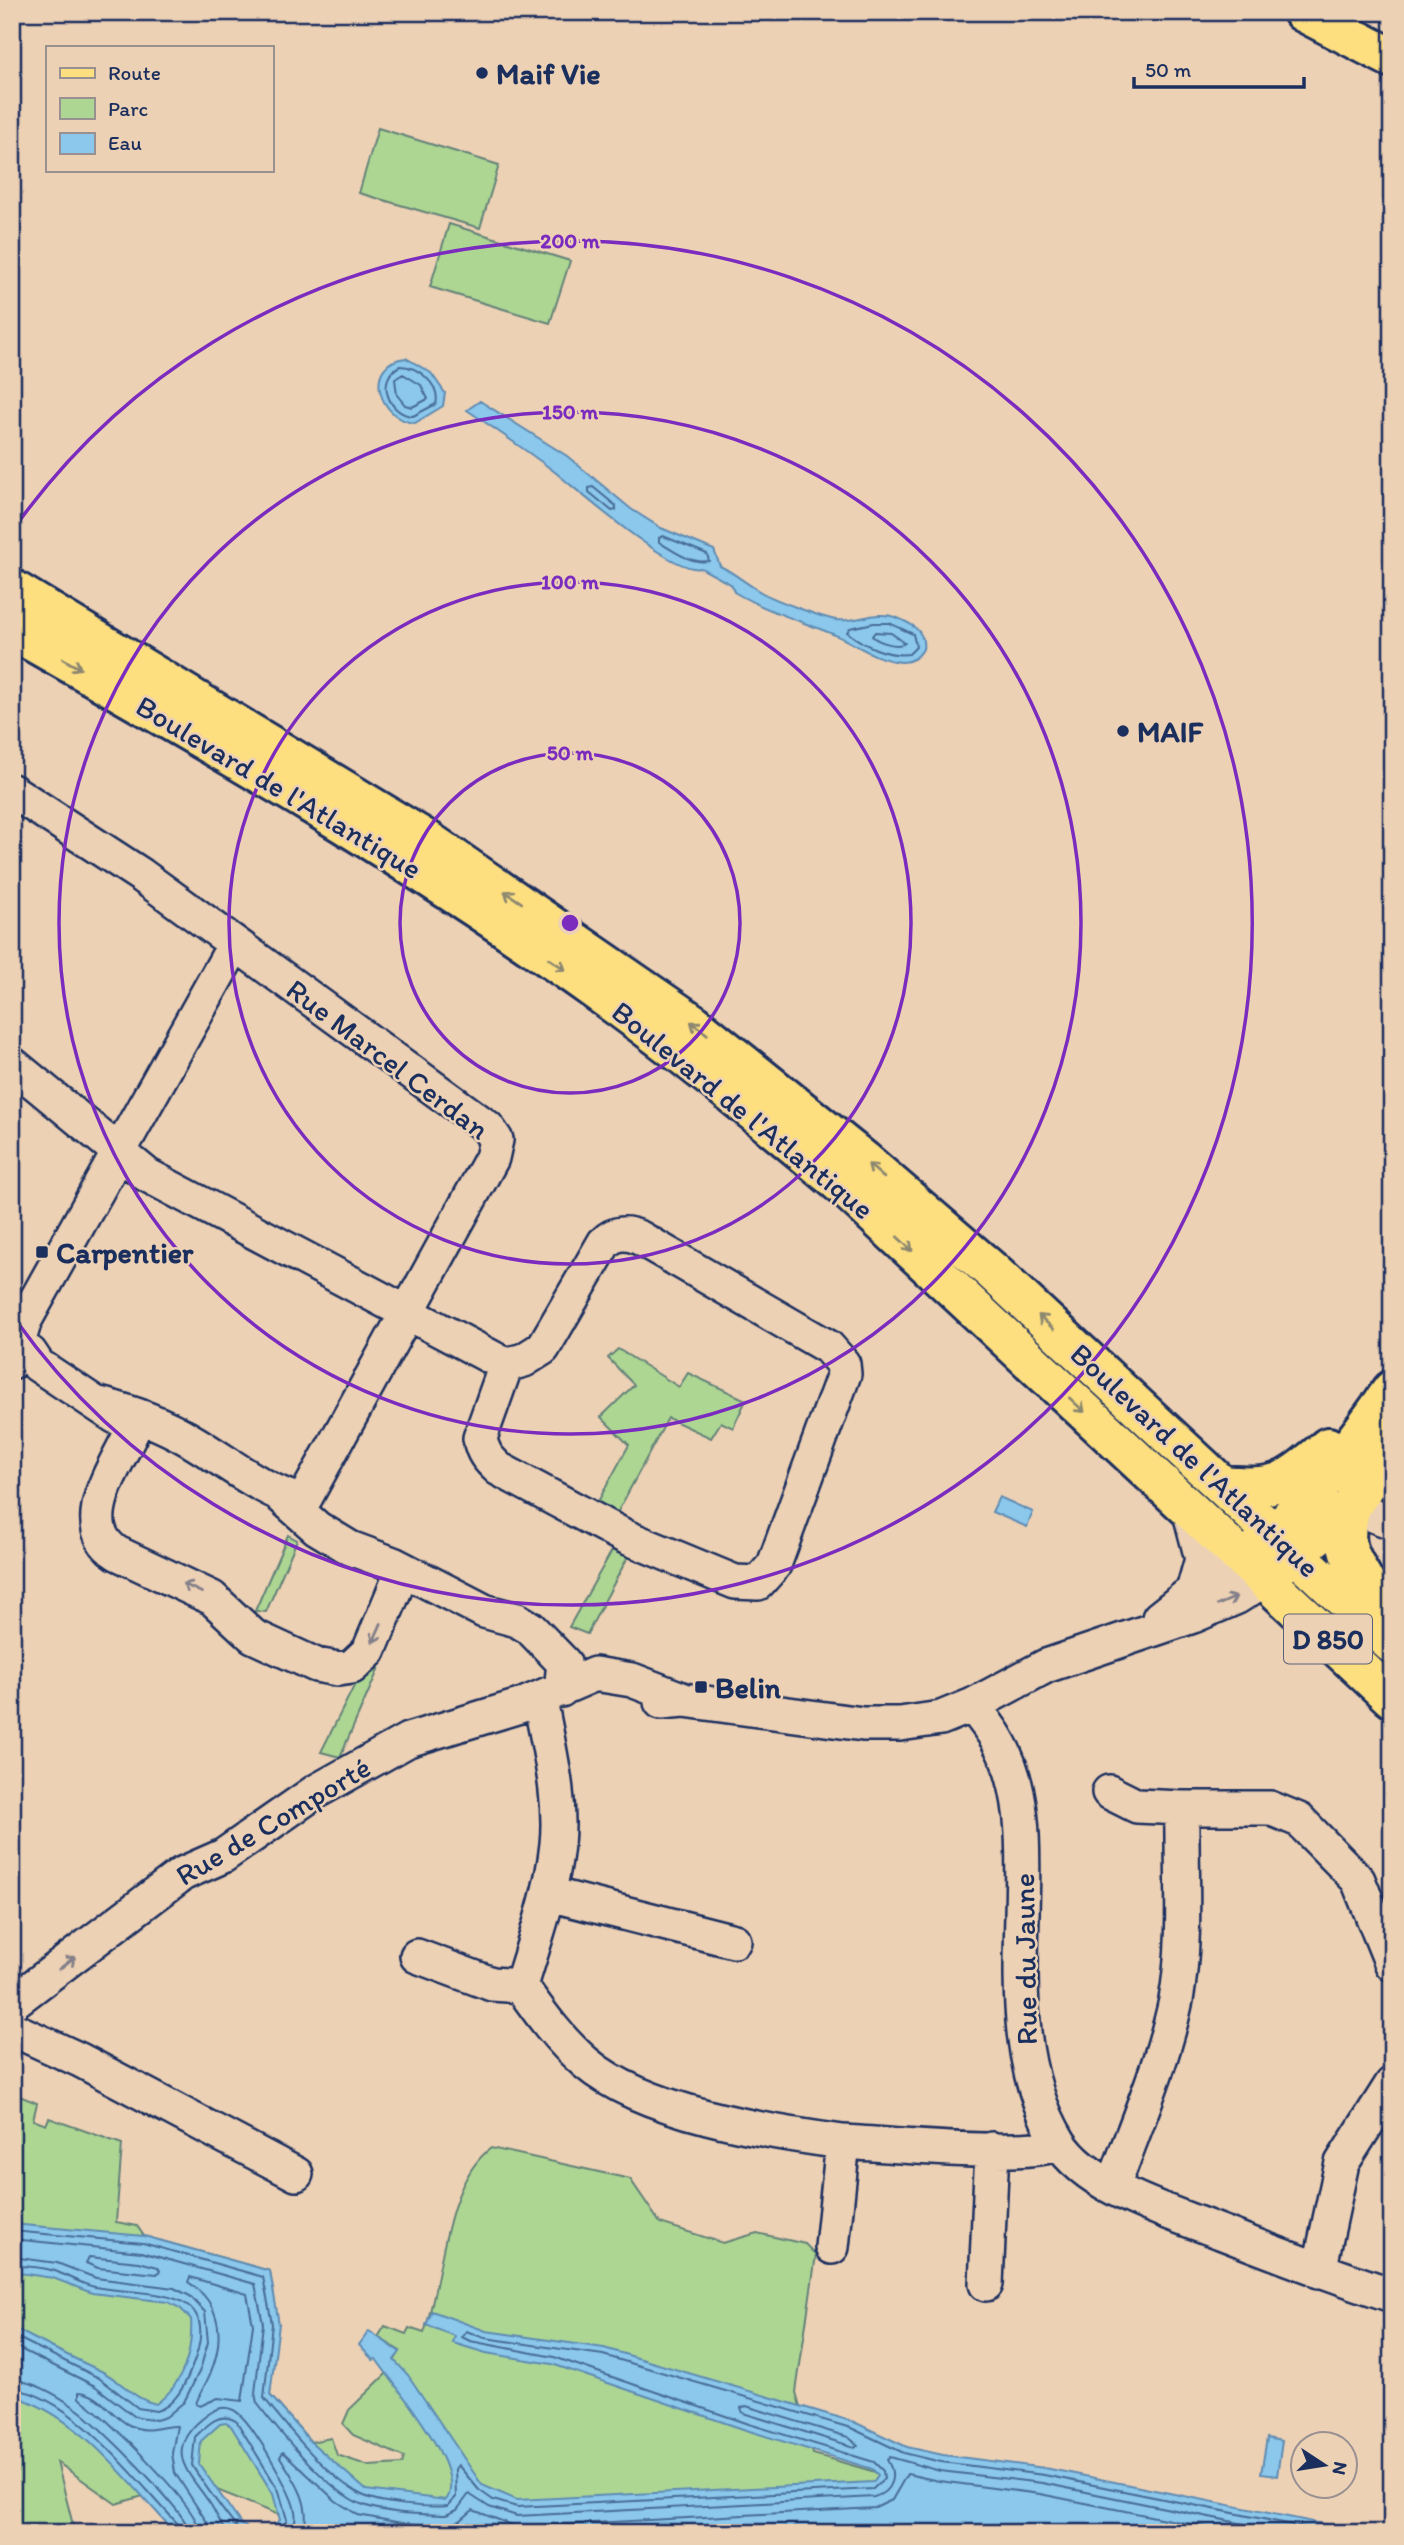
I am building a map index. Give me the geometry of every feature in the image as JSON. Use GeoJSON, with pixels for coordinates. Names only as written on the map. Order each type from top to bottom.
{"type":"FeatureCollection","features":[{"type":"Feature","properties":{"kind":"main road"},"geometry":{"type":"LineString","coordinates":[[1303,12],[1392,58]]}},
{"type":"Feature","properties":{"kind":"main road","name":"Boulevard de l'Atlantique"},"geometry":{"type":"LineString","coordinates":[[12,589],[419,835],[520,901],[694,1024],[863,1160],[992,1271],[1387,1639]]}},
{"type":"Feature","properties":{"kind":"main road","name":"Boulevard de l'Atlantique"},"geometry":{"type":"LineString","coordinates":[[12,630],[160,714],[416,869],[591,987],[669,1044],[750,1107],[843,1186],[1392,1698]]}},
{"type":"Feature","properties":{"kind":"main road"},"geometry":{"type":"LineString","coordinates":[[1222,1485],[1267,1487],[1289,1480],[1387,1398]]}},
{"type":"Feature","properties":{"kind":"main road","name":"D 850"},"geometry":{"type":"LineString","coordinates":[[1285,1544],[1339,1462],[1387,1398]]}},
{"type":"Feature","properties":{"kind":"main road","name":"D 850"},"geometry":{"type":"LineString","coordinates":[[1254,1570],[1285,1544],[1351,1507],[1392,1444]]}},
{"type":"Feature","properties":{"kind":"main road","name":"Boulevard de l'Atlantique"},"geometry":{"type":"LineString","coordinates":[[1351,1507],[1344,1531],[1347,1552],[1369,1591],[1387,1639]]}},
{"type":"Feature","properties":{"kind":"street","name":"Rue Marcel Cerdan"},"geometry":{"type":"LineString","coordinates":[[12,791],[141,875],[487,1127],[496,1140],[492,1158],[407,1313],[292,1499]]}},
{"type":"Feature","properties":{"kind":"street"},"geometry":{"type":"LineString","coordinates":[[227,1466],[184,1455],[133,1429],[100,1404],[38,1365],[30,1353],[14,1353],[25,1320],[234,944]]}},
{"type":"Feature","properties":{"kind":"street"},"geometry":{"type":"LineString","coordinates":[[12,1064],[147,1175],[506,1365],[524,1360],[543,1348],[604,1243],[610,1237],[624,1233],[640,1238],[828,1347],[843,1364],[844,1374],[774,1565],[758,1583],[747,1584],[735,1583],[626,1537],[499,1469],[488,1460],[482,1450],[480,1438],[506,1365]]}},
{"type":"Feature","properties":{"kind":"street"},"geometry":{"type":"LineString","coordinates":[[100,1404],[174,1430],[227,1466],[358,1532],[398,1567],[484,1611],[517,1620],[558,1653],[564,1663],[551,1695],[557,1842],[549,1894],[521,1986]]}},
{"type":"Feature","properties":{"kind":"street"},"geometry":{"type":"LineString","coordinates":[[133,1429],[99,1504],[96,1522],[104,1543],[117,1553],[212,1598],[253,1636],[327,1668],[352,1667],[369,1651],[398,1567]]}},
{"type":"Feature","properties":{"kind":"street"},"geometry":{"type":"LineString","coordinates":[[1351,1507],[1392,1522]]}},
{"type":"Feature","properties":{"kind":"street"},"geometry":{"type":"LineString","coordinates":[[1189,1509],[1202,1559],[1193,1591]]}},
{"type":"Feature","properties":{"kind":"street","name":"Rue de Comporté"},"geometry":{"type":"LineString","coordinates":[[1142,1632],[1193,1591],[1254,1570]]}},
{"type":"Feature","properties":{"kind":"street","name":"Rue de Comporté"},"geometry":{"type":"LineString","coordinates":[[12,2003],[183,1874],[223,1856],[315,1791],[408,1741],[551,1695],[665,1703],[684,1700],[885,1724],[941,1717],[973,1705],[1046,1666],[1193,1616],[1237,1597],[1254,1570]]}},
{"type":"Feature","properties":{"kind":"street","name":"Rue du Jaune"},"geometry":{"type":"LineString","coordinates":[[973,1705],[1004,1753],[1018,1806],[1023,1857],[1020,2007],[1024,2038],[1036,2087],[1059,2143],[1092,2173],[1130,2197],[1319,2271],[1392,2295]]}},
{"type":"Feature","properties":{"kind":"street"},"geometry":{"type":"LineString","coordinates":[[1110,1792],[1137,1806],[1270,1808],[1299,1820],[1357,1880],[1392,1964]]}},
{"type":"Feature","properties":{"kind":"street"},"geometry":{"type":"LineString","coordinates":[[1114,2187],[1169,2029],[1176,1998],[1180,1969],[1182,1808]]}},
{"type":"Feature","properties":{"kind":"street"},"geometry":{"type":"LineString","coordinates":[[549,1894],[734,1941]]}},
{"type":"Feature","properties":{"kind":"street"},"geometry":{"type":"LineString","coordinates":[[417,1956],[492,1984],[521,1986],[586,2064],[640,2097],[786,2135],[843,2142],[992,2149],[1039,2148],[1059,2143]]}},
{"type":"Feature","properties":{"kind":"street"},"geometry":{"type":"LineString","coordinates":[[12,2029],[80,2060],[296,2174]]}},
{"type":"Feature","properties":{"kind":"street"},"geometry":{"type":"LineString","coordinates":[[1319,2271],[1342,2163],[1392,2084]]}},
{"type":"Feature","properties":{"kind":"street"},"geometry":{"type":"LineString","coordinates":[[832,2247],[843,2142]]}},
{"type":"Feature","properties":{"kind":"street"},"geometry":{"type":"LineString","coordinates":[[986,2284],[992,2149]]}},
{"type":"Feature","properties":{"kind":"green space"},"geometry":{"type":"Polygon","coordinates":[[[378,128],[499,165],[480,228],[359,193],[378,128]]]}},
{"type":"Feature","properties":{"kind":"green space"},"geometry":{"type":"Polygon","coordinates":[[[449,224],[570,261],[550,323],[430,287],[449,224]]]}},
{"type":"Feature","properties":{"kind":"green space"},"geometry":{"type":"Polygon","coordinates":[[[618,1349],[679,1387],[688,1373],[746,1400],[733,1428],[721,1422],[711,1438],[668,1418],[615,1517],[595,1507],[629,1445],[601,1417],[634,1385],[608,1358],[618,1349]]]}},
{"type":"Feature","properties":{"kind":"green space"},"geometry":{"type":"Polygon","coordinates":[[[288,1535],[297,1540],[266,1612],[255,1611],[288,1535]]]}},
{"type":"Feature","properties":{"kind":"green space"},"geometry":{"type":"Polygon","coordinates":[[[614,1547],[630,1553],[587,1634],[569,1627],[614,1547]]]}},
{"type":"Feature","properties":{"kind":"green space"},"geometry":{"type":"Polygon","coordinates":[[[366,1662],[379,1668],[340,1757],[321,1752],[366,1662]]]}},
{"type":"Feature","properties":{"kind":"green space"},"geometry":{"type":"Polygon","coordinates":[[[12,2093],[37,2103],[33,2120],[46,2125],[49,2118],[122,2144],[116,2222],[137,2226],[144,2236],[270,2271],[276,2324],[270,2395],[311,2442],[331,2438],[337,2455],[369,2466],[402,2464],[404,2457],[353,2435],[343,2424],[349,2410],[386,2374],[400,2351],[378,2337],[385,2326],[406,2334],[409,2328],[424,2333],[454,2208],[463,2184],[475,2164],[491,2148],[630,2179],[660,2223],[723,2243],[757,2233],[805,2244],[816,2255],[796,2392],[813,2454],[889,2476],[883,2495],[294,2521],[180,2475],[143,2496],[116,2504],[57,2462],[75,2533],[12,2533],[12,2093]]]}},
{"type":"Feature","properties":{"kind":"water"},"geometry":{"type":"Polygon","coordinates":[[[406,358],[431,373],[445,393],[443,406],[415,423],[402,420],[392,412],[380,391],[384,369],[392,362],[406,358]]]}},
{"type":"Feature","properties":{"kind":"water"},"geometry":{"type":"Polygon","coordinates":[[[480,401],[567,456],[631,509],[661,528],[714,550],[720,566],[762,593],[836,620],[880,615],[895,617],[919,632],[923,649],[908,661],[883,658],[835,635],[746,599],[734,592],[732,585],[701,568],[687,567],[669,558],[625,529],[540,461],[467,410],[480,401]]]}},
{"type":"Feature","properties":{"kind":"water"},"geometry":{"type":"Polygon","coordinates":[[[999,1497],[1033,1512],[1027,1527],[992,1512],[999,1497]]]}},
{"type":"Feature","properties":{"kind":"water"},"geometry":{"type":"Polygon","coordinates":[[[12,2224],[144,2236],[270,2271],[279,2324],[270,2395],[311,2442],[366,2490],[446,2500],[450,2487],[447,2469],[426,2428],[376,2359],[373,2360],[359,2345],[369,2331],[400,2352],[394,2360],[408,2375],[482,2485],[517,2500],[873,2482],[878,2475],[872,2469],[746,2430],[552,2364],[486,2353],[453,2343],[455,2336],[426,2325],[432,2311],[486,2331],[604,2348],[854,2422],[907,2447],[943,2455],[1045,2468],[1368,2533],[176,2533],[82,2435],[38,2405],[12,2395],[12,2327],[101,2371],[141,2399],[156,2404],[173,2387],[184,2367],[190,2344],[191,2319],[180,2308],[168,2302],[92,2293],[53,2278],[12,2272],[12,2224]],[[220,2424],[201,2441],[199,2464],[241,2524],[251,2530],[268,2530],[280,2520],[273,2494],[231,2426],[220,2424]]]}},
{"type":"Feature","properties":{"kind":"water"},"geometry":{"type":"Polygon","coordinates":[[[1267,2438],[1282,2441],[1277,2476],[1261,2474],[1267,2438]]]}},
{"type":"Feature","properties":{"kind":"place","name":"Maif Vie"},"geometry":{"type":"Point","coordinates":[482,73]}},
{"type":"Feature","properties":{"kind":"place","name":"MAIF"},"geometry":{"type":"Point","coordinates":[1123,731]}},
{"type":"Feature","properties":{"kind":"place","name":"Carpentier"},"geometry":{"type":"Point","coordinates":[42,1252]}},
{"type":"Feature","properties":{"kind":"place","name":"Belin"},"geometry":{"type":"Point","coordinates":[701,1687]}}]}
